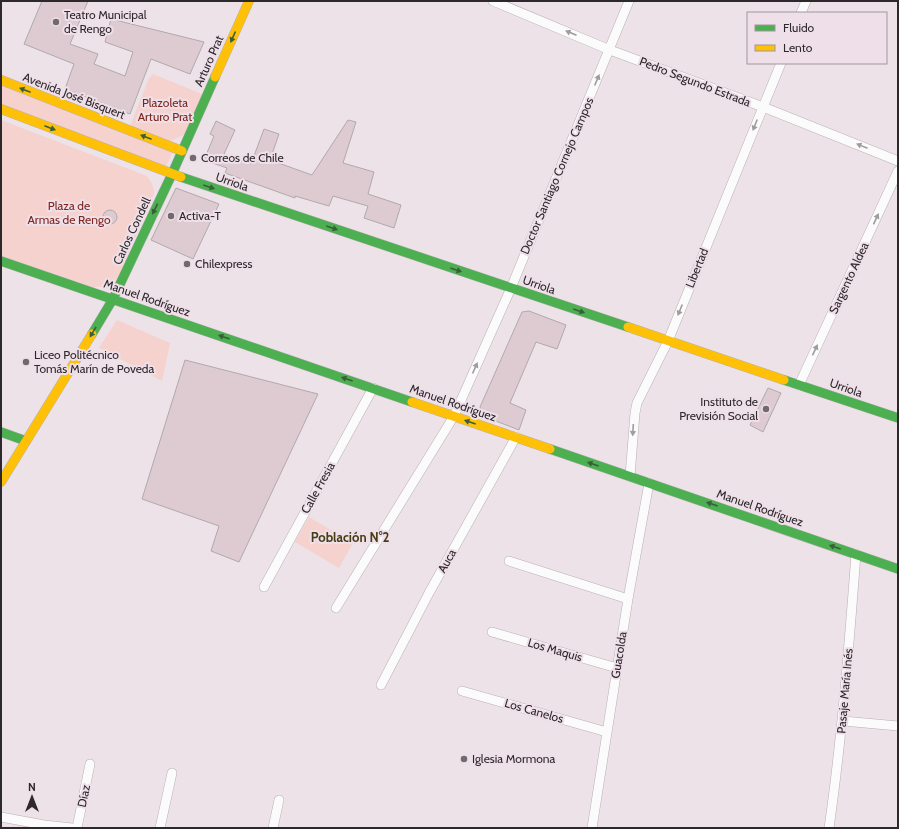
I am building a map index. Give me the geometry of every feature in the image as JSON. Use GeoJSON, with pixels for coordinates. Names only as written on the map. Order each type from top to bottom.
{"type":"FeatureCollection","features":[{"type":"Feature","properties":{"kind":"main road","name":"Arturo Prat"},"geometry":{"type":"LineString","coordinates":[[172,174],[249,1]]}},
{"type":"Feature","properties":{"kind":"main road","name":"Avenida José Bisquert"},"geometry":{"type":"LineString","coordinates":[[1,80],[182,151]]}},
{"type":"Feature","properties":{"kind":"main road"},"geometry":{"type":"LineString","coordinates":[[1,109],[172,174]]}},
{"type":"Feature","properties":{"kind":"main road","name":"Urriola"},"geometry":{"type":"LineString","coordinates":[[172,174],[898,418]]}},
{"type":"Feature","properties":{"kind":"main road","name":"Carlos Condell"},"geometry":{"type":"LineString","coordinates":[[1,482],[113,299],[172,174]]}},
{"type":"Feature","properties":{"kind":"main road","name":"Manuel Rodríguez"},"geometry":{"type":"LineString","coordinates":[[1,261],[898,568]]}},
{"type":"Feature","properties":{"kind":"main road"},"geometry":{"type":"LineString","coordinates":[[1,432],[26,441]]}},
{"type":"Feature","properties":{"kind":"street","name":"Pedro Segundo Estrada"},"geometry":{"type":"LineString","coordinates":[[493,1],[610,50],[763,107],[898,161]]}},
{"type":"Feature","properties":{"kind":"street","name":"Doctor Santiago Cornejo Campos"},"geometry":{"type":"LineString","coordinates":[[336,608],[454,416],[510,288],[630,1]]}},
{"type":"Feature","properties":{"kind":"street"},"geometry":{"type":"LineString","coordinates":[[801,12],[806,1]]}},
{"type":"Feature","properties":{"kind":"street","name":"Libertad"},"geometry":{"type":"LineString","coordinates":[[630,476],[637,403],[668,341],[781,64]]}},
{"type":"Feature","properties":{"kind":"street","name":"Sargento Aldea"},"geometry":{"type":"LineString","coordinates":[[799,385],[898,171]]}},
{"type":"Feature","properties":{"kind":"street","name":"Calle Fresia"},"geometry":{"type":"LineString","coordinates":[[264,588],[373,388]]}},
{"type":"Feature","properties":{"kind":"street","name":"Auca"},"geometry":{"type":"LineString","coordinates":[[381,685],[429,593],[516,438]]}},
{"type":"Feature","properties":{"kind":"street","name":"Guacolda"},"geometry":{"type":"LineString","coordinates":[[592,828],[628,599],[649,483]]}},
{"type":"Feature","properties":{"kind":"street","name":"Pasaje María Inés"},"geometry":{"type":"LineString","coordinates":[[829,828],[842,721],[856,554]]}},
{"type":"Feature","properties":{"kind":"street"},"geometry":{"type":"LineString","coordinates":[[509,561],[628,599]]}},
{"type":"Feature","properties":{"kind":"street","name":"Los Maquis"},"geometry":{"type":"LineString","coordinates":[[492,632],[617,668]]}},
{"type":"Feature","properties":{"kind":"street","name":"Los Canelos"},"geometry":{"type":"LineString","coordinates":[[462,691],[607,732]]}},
{"type":"Feature","properties":{"kind":"street"},"geometry":{"type":"LineString","coordinates":[[842,721],[898,726]]}},
{"type":"Feature","properties":{"kind":"street","name":"Díaz"},"geometry":{"type":"LineString","coordinates":[[77,828],[90,764]]}},
{"type":"Feature","properties":{"kind":"street"},"geometry":{"type":"LineString","coordinates":[[160,828],[172,773]]}},
{"type":"Feature","properties":{"kind":"street"},"geometry":{"type":"LineString","coordinates":[[273,828],[279,800]]}},
{"type":"Feature","properties":{"kind":"street"},"geometry":{"type":"LineString","coordinates":[[1,817],[44,825],[72,828]]}},
{"type":"Feature","properties":{"kind":"green space","name":"Plazoleta Arturo Prat"},"geometry":{"type":"Polygon","coordinates":[[[153,74],[202,94],[185,134],[171,141],[130,126],[149,78],[153,74]]]}},
{"type":"Feature","properties":{"kind":"green space"},"geometry":{"type":"Polygon","coordinates":[[[1,85],[173,151],[165,169],[1,106],[1,85]]]}},
{"type":"Feature","properties":{"kind":"green space","name":"Plaza de Armas de Rengo"},"geometry":{"type":"Polygon","coordinates":[[[1,120],[149,178],[154,194],[118,277],[113,282],[104,286],[93,287],[1,256],[1,120]]]}},
{"type":"Feature","properties":{"kind":"green space"},"geometry":{"type":"Polygon","coordinates":[[[117,320],[170,343],[162,381],[99,348],[117,320]]]}},
{"type":"Feature","properties":{"kind":"green space"},"geometry":{"type":"Polygon","coordinates":[[[309,517],[353,543],[339,568],[295,542],[309,517]]]}},
{"type":"Feature","properties":{"kind":"building"},"geometry":{"type":"Polygon","coordinates":[[[42,1],[88,1],[70,44],[98,54],[94,64],[125,76],[133,52],[105,42],[111,19],[204,42],[190,74],[151,59],[130,114],[65,89],[74,64],[24,44],[42,1]]]}},
{"type":"Feature","properties":{"kind":"building"},"geometry":{"type":"Polygon","coordinates":[[[348,120],[356,122],[343,163],[374,172],[368,194],[401,205],[394,228],[364,218],[368,206],[333,196],[329,206],[295,196],[295,198],[225,173],[227,168],[204,160],[214,136],[210,134],[216,121],[235,130],[224,154],[251,164],[264,129],[279,134],[270,160],[312,175],[348,120]]]}},
{"type":"Feature","properties":{"kind":"building"},"geometry":{"type":"Polygon","coordinates":[[[176,188],[219,204],[193,259],[151,240],[176,188]]]}},
{"type":"Feature","properties":{"kind":"building"},"geometry":{"type":"Polygon","coordinates":[[[110,210],[115,212],[117,217],[115,222],[110,224],[105,222],[103,217],[105,212],[110,210]]]}},
{"type":"Feature","properties":{"kind":"building"},"geometry":{"type":"Polygon","coordinates":[[[529,311],[566,325],[557,349],[536,342],[510,403],[526,410],[519,430],[483,416],[480,407],[522,312],[529,311]]]}},
{"type":"Feature","properties":{"kind":"building"},"geometry":{"type":"Polygon","coordinates":[[[185,360],[318,394],[239,562],[211,551],[219,526],[142,499],[185,360]]]}},
{"type":"Feature","properties":{"kind":"building","name":"Instituto de Previsión Social"},"geometry":{"type":"Polygon","coordinates":[[[768,388],[781,393],[763,432],[750,425],[768,388]]]}},
{"type":"Feature","properties":{"kind":"traffic: fast"},"geometry":{"type":"LineString","coordinates":[[92,334],[113,299],[172,174],[215,77]]}},
{"type":"Feature","properties":{"kind":"traffic: fast"},"geometry":{"type":"LineString","coordinates":[[181,177],[628,327]]}},
{"type":"Feature","properties":{"kind":"traffic: fast"},"geometry":{"type":"LineString","coordinates":[[1,261],[412,402]]}},
{"type":"Feature","properties":{"kind":"traffic: fast"},"geometry":{"type":"LineString","coordinates":[[784,380],[898,418]]}},
{"type":"Feature","properties":{"kind":"traffic: fast"},"geometry":{"type":"LineString","coordinates":[[1,432],[26,441]]}},
{"type":"Feature","properties":{"kind":"traffic: fast"},"geometry":{"type":"LineString","coordinates":[[550,449],[898,569]]}},
{"type":"Feature","properties":{"kind":"traffic: slow"},"geometry":{"type":"LineString","coordinates":[[215,77],[249,1]]}},
{"type":"Feature","properties":{"kind":"traffic: slow"},"geometry":{"type":"LineString","coordinates":[[1,80],[182,151]]}},
{"type":"Feature","properties":{"kind":"traffic: slow"},"geometry":{"type":"LineString","coordinates":[[1,109],[181,177]]}},
{"type":"Feature","properties":{"kind":"traffic: slow"},"geometry":{"type":"LineString","coordinates":[[628,327],[784,380]]}},
{"type":"Feature","properties":{"kind":"traffic: slow"},"geometry":{"type":"LineString","coordinates":[[1,482],[92,334]]}},
{"type":"Feature","properties":{"kind":"traffic: slow"},"geometry":{"type":"LineString","coordinates":[[412,402],[550,449]]}},
{"type":"Feature","properties":{"kind":"place","name":"Teatro Municipal de Rengo"},"geometry":{"type":"Point","coordinates":[56,22]}},
{"type":"Feature","properties":{"kind":"place","name":"Correos de Chile"},"geometry":{"type":"Point","coordinates":[193,158]}},
{"type":"Feature","properties":{"kind":"place","name":"Activa-T"},"geometry":{"type":"Point","coordinates":[171,216]}},
{"type":"Feature","properties":{"kind":"place","name":"Chilexpress"},"geometry":{"type":"Point","coordinates":[187,264]}},
{"type":"Feature","properties":{"kind":"place","name":"Liceo Politécnico Tomás Marín de Poveda"},"geometry":{"type":"Point","coordinates":[26,362]}},
{"type":"Feature","properties":{"kind":"place","name":"Instituto de Previsión Social"},"geometry":{"type":"Point","coordinates":[766,409]}},
{"type":"Feature","properties":{"kind":"place","name":"Iglesia Mormona"},"geometry":{"type":"Point","coordinates":[464,759]}},
{"type":"Feature","properties":{"kind":"district","name":"Población N°2"},"geometry":{"type":"Point","coordinates":[350,537]}}]}
